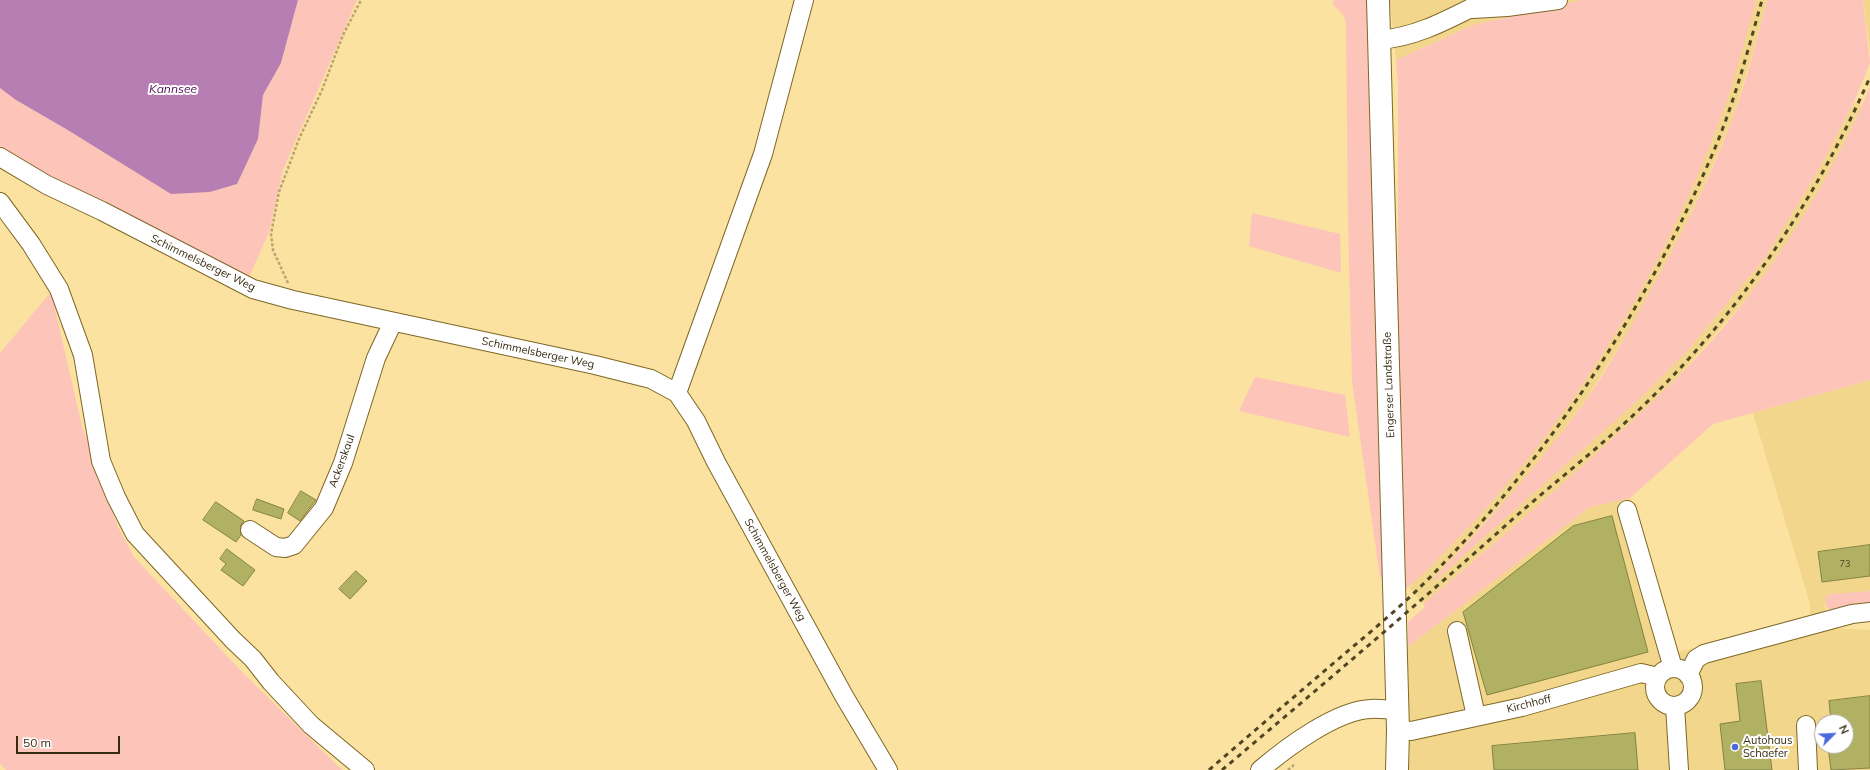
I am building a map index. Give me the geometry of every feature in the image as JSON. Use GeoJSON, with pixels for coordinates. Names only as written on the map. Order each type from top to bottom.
{"type":"FeatureCollection","features":[{"type":"Feature","properties":{"kind":"main road","name":"Engerser Landstraße"},"geometry":{"type":"LineString","coordinates":[[1378,0],[1398,720],[1397,770]]}},
{"type":"Feature","properties":{"kind":"street"},"geometry":{"type":"LineString","coordinates":[[676,393],[763,154],[804,0]]}},
{"type":"Feature","properties":{"kind":"street"},"geometry":{"type":"LineString","coordinates":[[1379,40],[1409,36],[1427,30],[1487,0]]}},
{"type":"Feature","properties":{"kind":"street"},"geometry":{"type":"LineString","coordinates":[[1468,9],[1507,7],[1558,0]]}},
{"type":"Feature","properties":{"kind":"street","name":"Schimmelsberger Weg"},"geometry":{"type":"LineString","coordinates":[[0,157],[47,185],[102,211],[253,290],[393,322],[595,365],[650,379],[676,393],[696,421],[716,462],[840,690],[888,770]]}},
{"type":"Feature","properties":{"kind":"street"},"geometry":{"type":"LineString","coordinates":[[0,202],[31,244],[59,289],[83,355],[101,461],[116,497],[136,534],[233,640],[253,659],[271,682],[311,726],[365,770]]}},
{"type":"Feature","properties":{"kind":"street","name":"Ackerskaul"},"geometry":{"type":"LineString","coordinates":[[250,530],[276,547],[285,548],[294,545],[324,508],[343,463],[376,358],[393,322]]}},
{"type":"Feature","properties":{"kind":"street"},"geometry":{"type":"LineString","coordinates":[[1627,510],[1681,672],[1692,683],[1692,690],[1689,698],[1684,703],[1675,706],[1668,705],[1658,697],[1655,686],[1658,677],[1662,672],[1681,672],[1704,654],[1852,614],[1870,612]]}},
{"type":"Feature","properties":{"kind":"street"},"geometry":{"type":"LineString","coordinates":[[1457,631],[1476,716]]}},
{"type":"Feature","properties":{"kind":"street","name":"Kirchhoff"},"geometry":{"type":"LineString","coordinates":[[1260,770],[1278,755],[1339,716],[1368,709],[1398,720],[1411,731],[1522,707],[1641,673],[1658,677]]}},
{"type":"Feature","properties":{"kind":"street"},"geometry":{"type":"LineString","coordinates":[[1675,706],[1679,770]]}},
{"type":"Feature","properties":{"kind":"street"},"geometry":{"type":"LineString","coordinates":[[1806,725],[1808,770]]}},
{"type":"Feature","properties":{"kind":"path"},"geometry":{"type":"LineString","coordinates":[[293,300],[287,280],[273,250],[271,234],[279,192],[299,139],[322,90],[343,35],[361,0]]}},
{"type":"Feature","properties":{"kind":"shaded area"},"geometry":{"type":"Polygon","coordinates":[[[298,0],[357,0],[283,170],[269,232],[249,277],[48,174],[0,146],[0,88],[16,100],[171,194],[210,192],[237,184],[258,139],[263,95],[281,63],[298,0]]]}},
{"type":"Feature","properties":{"kind":"shaded area"},"geometry":{"type":"Polygon","coordinates":[[[1334,0],[1367,0],[1385,580],[1380,577],[1352,381],[1348,221],[1346,24],[1344,16],[1333,4],[1334,0]]]}},
{"type":"Feature","properties":{"kind":"shaded area"},"geometry":{"type":"Polygon","coordinates":[[[1390,0],[1582,0],[1473,25],[1396,60],[1390,0]]]}},
{"type":"Feature","properties":{"kind":"shaded area"},"geometry":{"type":"Polygon","coordinates":[[[1582,0],[1756,0],[1726,103],[1700,170],[1676,223],[1620,326],[1555,424],[1519,469],[1482,513],[1420,577],[1405,589],[1398,362],[1398,84],[1396,60],[1473,25],[1582,0]]]}},
{"type":"Feature","properties":{"kind":"shaded area"},"geometry":{"type":"Polygon","coordinates":[[[1756,0],[1767,0],[1733,117],[1706,181],[1675,247],[1630,329],[1585,401],[1549,449],[1513,492],[1434,578],[1435,581],[1644,395],[1688,350],[1765,258],[1819,169],[1854,102],[1862,106],[1828,176],[1789,240],[1752,292],[1684,370],[1651,405],[1566,481],[1423,604],[1409,587],[1461,536],[1497,496],[1622,321],[1666,242],[1721,117],[1756,0]]]}},
{"type":"Feature","properties":{"kind":"shaded area"},"geometry":{"type":"Polygon","coordinates":[[[1767,0],[1863,0],[1870,63],[1854,102],[1819,169],[1765,258],[1688,350],[1644,395],[1435,581],[1434,578],[1493,515],[1549,449],[1584,403],[1618,350],[1683,230],[1715,163],[1743,88],[1767,0]]]}},
{"type":"Feature","properties":{"kind":"shaded area"},"geometry":{"type":"Polygon","coordinates":[[[1863,0],[1870,0],[1870,51],[1863,0]]]}},
{"type":"Feature","properties":{"kind":"shaded area"},"geometry":{"type":"Polygon","coordinates":[[[1870,87],[1870,380],[1713,424],[1630,498],[1590,507],[1408,647],[1408,622],[1425,607],[1423,604],[1579,469],[1681,374],[1718,334],[1770,267],[1802,218],[1832,167],[1870,87]]]}},
{"type":"Feature","properties":{"kind":"shaded area"},"geometry":{"type":"Polygon","coordinates":[[[1252,213],[1340,234],[1341,273],[1249,246],[1252,213]]]}},
{"type":"Feature","properties":{"kind":"shaded area"},"geometry":{"type":"Polygon","coordinates":[[[51,292],[82,426],[117,525],[134,557],[242,672],[342,770],[6,770],[0,763],[0,353],[51,292]]]}},
{"type":"Feature","properties":{"kind":"shaded area"},"geometry":{"type":"Polygon","coordinates":[[[1255,377],[1345,395],[1350,437],[1239,411],[1255,377]]]}},
{"type":"Feature","properties":{"kind":"shaded area"},"geometry":{"type":"Polygon","coordinates":[[[1870,380],[1870,591],[1830,594],[1825,604],[1829,628],[1870,630],[1870,770],[1408,770],[1410,753],[1408,647],[1590,507],[1630,498],[1679,652],[1810,620],[1810,604],[1753,413],[1870,380]]]}},
{"type":"Feature","properties":{"kind":"shaded area"},"geometry":{"type":"Polygon","coordinates":[[[1870,591],[1870,606],[1832,610],[1827,608],[1825,598],[1830,594],[1870,591]]]}},
{"type":"Feature","properties":{"kind":"water","name":"Kannsee"},"geometry":{"type":"Polygon","coordinates":[[[0,0],[298,0],[281,63],[263,95],[258,139],[237,184],[210,192],[171,194],[16,100],[0,88],[0,0]]]}},
{"type":"Feature","properties":{"kind":"building"},"geometry":{"type":"Polygon","coordinates":[[[301,491],[316,500],[300,521],[288,513],[301,491]]]}},
{"type":"Feature","properties":{"kind":"building"},"geometry":{"type":"Polygon","coordinates":[[[257,499],[284,509],[281,519],[253,510],[257,499]]]}},
{"type":"Feature","properties":{"kind":"building"},"geometry":{"type":"Polygon","coordinates":[[[216,502],[244,521],[241,525],[241,535],[236,542],[203,520],[216,502]]]}},
{"type":"Feature","properties":{"kind":"building"},"geometry":{"type":"Polygon","coordinates":[[[1612,516],[1648,652],[1487,695],[1463,612],[1573,526],[1612,516]]]}},
{"type":"Feature","properties":{"kind":"building"},"geometry":{"type":"Polygon","coordinates":[[[1870,545],[1870,576],[1822,582],[1818,552],[1870,545]]]}},
{"type":"Feature","properties":{"kind":"building"},"geometry":{"type":"Polygon","coordinates":[[[227,549],[255,570],[243,586],[221,570],[226,564],[220,559],[227,549]]]}},
{"type":"Feature","properties":{"kind":"building"},"geometry":{"type":"Polygon","coordinates":[[[356,571],[367,581],[350,599],[339,589],[356,571]]]}},
{"type":"Feature","properties":{"kind":"building"},"geometry":{"type":"Polygon","coordinates":[[[1761,681],[1772,770],[1725,770],[1720,724],[1740,721],[1736,684],[1761,681]]]}},
{"type":"Feature","properties":{"kind":"building"},"geometry":{"type":"Polygon","coordinates":[[[1870,696],[1870,768],[1831,770],[1829,754],[1854,754],[1854,714],[1830,714],[1829,701],[1870,696]]]}},
{"type":"Feature","properties":{"kind":"building"},"geometry":{"type":"Polygon","coordinates":[[[1635,733],[1638,770],[1494,770],[1492,746],[1635,733]]]}},
{"type":"Feature","properties":{"kind":"railway"},"geometry":{"type":"LineString","coordinates":[[1209,770],[1404,603],[1428,580],[1482,522],[1560,423],[1596,371],[1630,317],[1689,206],[1715,148],[1729,112],[1762,0]]}},
{"type":"Feature","properties":{"kind":"railway"},"geometry":{"type":"LineString","coordinates":[[1222,770],[1369,645],[1613,433],[1645,404],[1680,368],[1713,331],[1773,252],[1826,167],[1849,123],[1870,77]]}},
{"type":"Feature","properties":{"kind":"place","name":"Autohaus Schaefer"},"geometry":{"type":"Point","coordinates":[1735,747]}}]}
